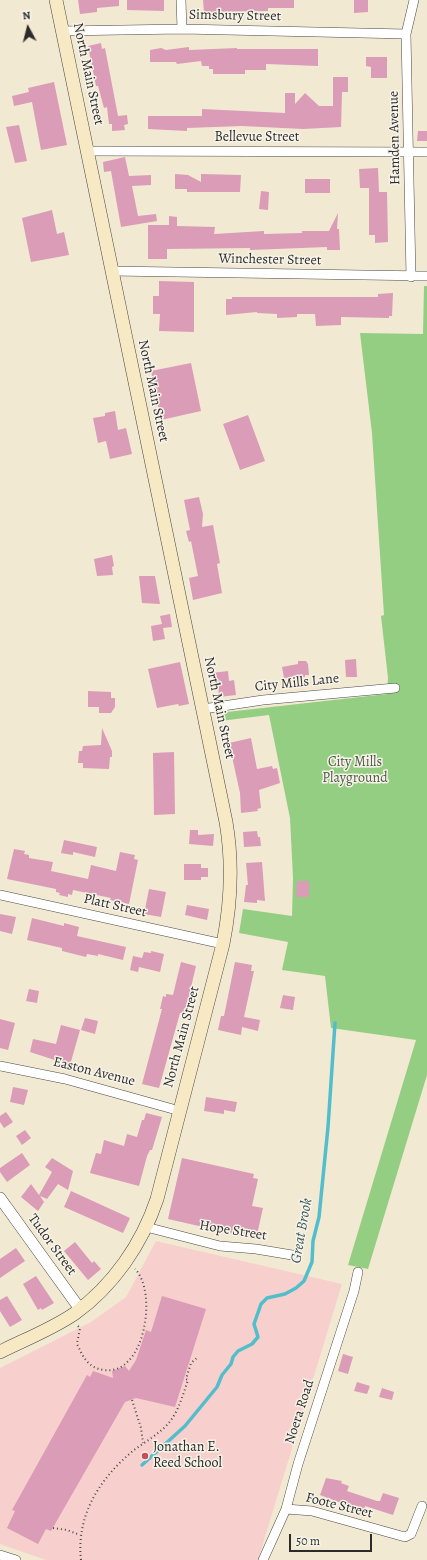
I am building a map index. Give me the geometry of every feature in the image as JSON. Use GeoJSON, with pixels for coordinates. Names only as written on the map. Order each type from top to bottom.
{"type":"FeatureCollection","features":[{"type":"Feature","properties":{"kind":"main road","name":"North Main Street"},"geometry":{"type":"LineString","coordinates":[[0,1352],[68,1317],[80,1309],[112,1278],[127,1260],[146,1227],[157,1198],[223,944],[230,900],[230,848],[226,822],[56,0]]}},
{"type":"Feature","properties":{"kind":"street"},"geometry":{"type":"LineString","coordinates":[[181,0],[182,29]]}},
{"type":"Feature","properties":{"kind":"street","name":"Hamden Avenue"},"geometry":{"type":"LineString","coordinates":[[411,277],[406,34],[414,0]]}},
{"type":"Feature","properties":{"kind":"street","name":"Simsbury Street"},"geometry":{"type":"LineString","coordinates":[[62,31],[182,29],[406,34]]}},
{"type":"Feature","properties":{"kind":"street","name":"Bellevue Street"},"geometry":{"type":"LineString","coordinates":[[87,151],[427,152]]}},
{"type":"Feature","properties":{"kind":"street","name":"Winchester Street"},"geometry":{"type":"LineString","coordinates":[[112,271],[411,277],[427,276]]}},
{"type":"Feature","properties":{"kind":"street","name":"City Mills Lane"},"geometry":{"type":"LineString","coordinates":[[203,709],[263,700],[395,688]]}},
{"type":"Feature","properties":{"kind":"street","name":"Platt Street"},"geometry":{"type":"LineString","coordinates":[[0,894],[223,944]]}},
{"type":"Feature","properties":{"kind":"street","name":"Easton Avenue"},"geometry":{"type":"LineString","coordinates":[[0,1066],[65,1079],[180,1111]]}},
{"type":"Feature","properties":{"kind":"street","name":"Tudor Street"},"geometry":{"type":"LineString","coordinates":[[0,1198],[80,1309]]}},
{"type":"Feature","properties":{"kind":"street","name":"Hope Street"},"geometry":{"type":"LineString","coordinates":[[146,1227],[220,1246],[256,1249],[292,1255]]}},
{"type":"Feature","properties":{"kind":"street","name":"Noera Road"},"geometry":{"type":"LineString","coordinates":[[263,1560],[286,1509],[298,1464],[354,1291],[358,1272]]}},
{"type":"Feature","properties":{"kind":"street","name":"Foote Street"},"geometry":{"type":"LineString","coordinates":[[286,1509],[312,1511],[400,1537],[409,1536],[422,1506]]}},
{"type":"Feature","properties":{"kind":"street"},"geometry":{"type":"LineString","coordinates":[[0,1555],[16,1560]]}},
{"type":"Feature","properties":{"kind":"path"},"geometry":{"type":"LineString","coordinates":[[68,1317],[71,1329],[78,1326],[80,1328],[77,1344],[88,1364],[101,1370],[110,1371],[124,1366],[136,1351],[141,1336],[146,1308],[142,1281],[138,1272],[127,1260]]}},
{"type":"Feature","properties":{"kind":"path"},"geometry":{"type":"LineString","coordinates":[[81,1560],[81,1535],[88,1507],[102,1483],[117,1466],[164,1428],[179,1408],[188,1380],[186,1379],[191,1363],[198,1357]]}},
{"type":"Feature","properties":{"kind":"path"},"geometry":{"type":"LineString","coordinates":[[132,1400],[141,1428],[143,1444]]}},
{"type":"Feature","properties":{"kind":"path"},"geometry":{"type":"LineString","coordinates":[[52,1528],[67,1530],[81,1535]]}},
{"type":"Feature","properties":{"kind":"shaded area","name":"Jonathan E. Reed School"},"geometry":{"type":"Polygon","coordinates":[[[156,1241],[342,1284],[258,1560],[46,1560],[0,1544],[0,1368],[91,1322],[126,1297],[156,1241]]]}},
{"type":"Feature","properties":{"kind":"green space","name":"City Mills Playground"},"geometry":{"type":"Polygon","coordinates":[[[424,286],[427,286],[427,1075],[368,1269],[348,1265],[416,1040],[331,1028],[325,976],[282,970],[288,942],[239,933],[243,909],[292,916],[293,878],[290,818],[269,715],[220,721],[218,713],[387,694],[388,678],[381,616],[384,615],[372,433],[360,333],[423,334],[424,286]]]}},
{"type":"Feature","properties":{"kind":"building"},"geometry":{"type":"Polygon","coordinates":[[[78,0],[119,0],[119,6],[97,8],[97,12],[80,14],[78,0]]]}},
{"type":"Feature","properties":{"kind":"building"},"geometry":{"type":"Polygon","coordinates":[[[127,0],[164,0],[164,11],[127,10],[127,0]]]}},
{"type":"Feature","properties":{"kind":"building"},"geometry":{"type":"Polygon","coordinates":[[[203,0],[294,0],[294,8],[268,8],[268,11],[204,12],[203,0]]]}},
{"type":"Feature","properties":{"kind":"building"},"geometry":{"type":"Polygon","coordinates":[[[354,0],[368,0],[368,12],[354,13],[354,0]]]}},
{"type":"Feature","properties":{"kind":"building"},"geometry":{"type":"Polygon","coordinates":[[[101,43],[102,49],[105,48],[118,116],[127,115],[128,124],[124,125],[125,130],[112,131],[112,124],[109,124],[107,107],[104,108],[98,86],[96,86],[88,46],[101,43]]]}},
{"type":"Feature","properties":{"kind":"building"},"geometry":{"type":"Polygon","coordinates":[[[189,47],[189,50],[237,48],[318,49],[318,66],[266,64],[266,70],[245,70],[245,74],[213,74],[213,69],[209,69],[209,66],[202,66],[201,61],[177,64],[176,62],[150,62],[150,50],[161,48],[166,50],[189,47]]]}},
{"type":"Feature","properties":{"kind":"building"},"geometry":{"type":"Polygon","coordinates":[[[366,57],[387,57],[387,78],[371,78],[371,67],[366,66],[366,57]]]}},
{"type":"Feature","properties":{"kind":"building"},"geometry":{"type":"Polygon","coordinates":[[[333,77],[348,77],[348,92],[342,92],[341,127],[303,129],[242,126],[187,128],[187,131],[148,129],[148,116],[202,116],[202,109],[285,113],[285,93],[295,93],[295,104],[305,93],[319,106],[333,106],[333,77]]]}},
{"type":"Feature","properties":{"kind":"building"},"geometry":{"type":"Polygon","coordinates":[[[54,82],[67,145],[41,150],[32,102],[14,106],[12,96],[29,92],[28,88],[54,82]]]}},
{"type":"Feature","properties":{"kind":"building"},"geometry":{"type":"Polygon","coordinates":[[[19,125],[27,161],[15,163],[6,127],[19,125]]]}},
{"type":"Feature","properties":{"kind":"building"},"geometry":{"type":"Polygon","coordinates":[[[418,131],[427,131],[427,141],[417,141],[418,131]]]}},
{"type":"Feature","properties":{"kind":"building"},"geometry":{"type":"Polygon","coordinates":[[[125,157],[129,176],[151,175],[151,185],[132,186],[138,216],[156,214],[157,221],[121,227],[111,171],[104,172],[103,162],[125,157]]]}},
{"type":"Feature","properties":{"kind":"building"},"geometry":{"type":"Polygon","coordinates":[[[378,168],[379,192],[387,192],[388,242],[375,243],[375,235],[369,235],[369,188],[360,188],[359,169],[378,168]]]}},
{"type":"Feature","properties":{"kind":"building"},"geometry":{"type":"Polygon","coordinates":[[[175,174],[188,175],[201,182],[201,174],[241,175],[240,192],[187,192],[187,189],[175,189],[175,174]]]}},
{"type":"Feature","properties":{"kind":"building"},"geometry":{"type":"Polygon","coordinates":[[[305,179],[330,179],[330,193],[305,193],[305,179]]]}},
{"type":"Feature","properties":{"kind":"building"},"geometry":{"type":"Polygon","coordinates":[[[261,191],[269,192],[268,210],[259,209],[261,191]]]}},
{"type":"Feature","properties":{"kind":"building"},"geometry":{"type":"Polygon","coordinates":[[[52,210],[57,234],[64,232],[69,255],[31,262],[22,218],[52,210]]]}},
{"type":"Feature","properties":{"kind":"building"},"geometry":{"type":"Polygon","coordinates":[[[338,213],[337,229],[339,229],[340,250],[327,250],[327,247],[250,250],[250,248],[167,249],[167,259],[148,259],[148,225],[169,225],[169,216],[177,217],[177,226],[215,227],[214,234],[264,231],[264,234],[302,233],[302,231],[329,231],[338,213]]]}},
{"type":"Feature","properties":{"kind":"building"},"geometry":{"type":"Polygon","coordinates":[[[159,281],[194,282],[194,332],[159,331],[160,314],[153,314],[153,296],[159,296],[159,281]]]}},
{"type":"Feature","properties":{"kind":"building"},"geometry":{"type":"Polygon","coordinates":[[[393,293],[392,316],[389,316],[389,318],[341,317],[341,325],[316,326],[315,314],[297,314],[297,317],[277,318],[277,314],[257,312],[226,315],[226,299],[232,299],[232,297],[378,297],[378,294],[393,293]]]}},
{"type":"Feature","properties":{"kind":"building"},"geometry":{"type":"Polygon","coordinates":[[[191,363],[201,411],[161,420],[151,371],[191,363]]]}},
{"type":"Feature","properties":{"kind":"building"},"geometry":{"type":"Polygon","coordinates":[[[115,411],[118,430],[126,428],[132,454],[110,459],[106,441],[98,443],[93,418],[105,416],[105,413],[115,411]]]}},
{"type":"Feature","properties":{"kind":"building"},"geometry":{"type":"Polygon","coordinates":[[[248,415],[265,461],[240,470],[223,424],[248,415]]]}},
{"type":"Feature","properties":{"kind":"building"},"geometry":{"type":"Polygon","coordinates":[[[199,497],[203,514],[202,527],[213,525],[220,563],[217,564],[222,593],[193,600],[189,578],[198,576],[191,541],[189,542],[186,531],[190,530],[184,500],[199,497]]]}},
{"type":"Feature","properties":{"kind":"building"},"geometry":{"type":"Polygon","coordinates":[[[112,555],[114,566],[112,567],[113,575],[97,576],[94,559],[112,555]]]}},
{"type":"Feature","properties":{"kind":"building"},"geometry":{"type":"Polygon","coordinates":[[[139,576],[155,576],[160,604],[142,603],[139,576]]]}},
{"type":"Feature","properties":{"kind":"building"},"geometry":{"type":"Polygon","coordinates":[[[170,614],[172,627],[163,628],[165,639],[153,641],[151,626],[162,624],[160,616],[170,614]]]}},
{"type":"Feature","properties":{"kind":"building"},"geometry":{"type":"Polygon","coordinates":[[[356,659],[357,677],[346,677],[345,660],[356,659]]]}},
{"type":"Feature","properties":{"kind":"building"},"geometry":{"type":"Polygon","coordinates":[[[298,661],[306,661],[308,664],[309,675],[305,675],[305,677],[284,678],[282,667],[298,664],[298,661]]]}},
{"type":"Feature","properties":{"kind":"building"},"geometry":{"type":"Polygon","coordinates":[[[180,662],[189,704],[179,706],[178,704],[157,708],[148,669],[180,662]]]}},
{"type":"Feature","properties":{"kind":"building"},"geometry":{"type":"Polygon","coordinates":[[[228,671],[229,681],[234,680],[236,695],[219,697],[218,685],[214,685],[212,673],[228,671]]]}},
{"type":"Feature","properties":{"kind":"building"},"geometry":{"type":"Polygon","coordinates":[[[88,691],[111,692],[111,698],[115,698],[115,707],[111,713],[99,713],[99,707],[88,707],[88,691]]]}},
{"type":"Feature","properties":{"kind":"building"},"geometry":{"type":"Polygon","coordinates":[[[102,728],[112,751],[109,769],[83,768],[83,763],[78,763],[79,751],[82,751],[83,746],[101,745],[102,728]]]}},
{"type":"Feature","properties":{"kind":"building"},"geometry":{"type":"Polygon","coordinates":[[[251,738],[257,769],[272,766],[273,769],[277,768],[280,783],[259,790],[261,808],[257,809],[258,811],[241,813],[240,793],[229,743],[251,738]]]}},
{"type":"Feature","properties":{"kind":"building"},"geometry":{"type":"Polygon","coordinates":[[[174,752],[175,814],[154,815],[153,753],[174,752]]]}},
{"type":"Feature","properties":{"kind":"building"},"geometry":{"type":"Polygon","coordinates":[[[190,830],[198,830],[198,835],[214,834],[213,846],[189,844],[190,830]]]}},
{"type":"Feature","properties":{"kind":"building"},"geometry":{"type":"Polygon","coordinates":[[[257,831],[258,837],[260,837],[261,846],[244,847],[243,832],[257,831]]]}},
{"type":"Feature","properties":{"kind":"building"},"geometry":{"type":"Polygon","coordinates":[[[64,840],[97,847],[95,857],[73,852],[73,855],[61,853],[64,840]]]}},
{"type":"Feature","properties":{"kind":"building"},"geometry":{"type":"Polygon","coordinates":[[[14,849],[25,851],[24,854],[29,855],[29,858],[53,862],[51,871],[88,879],[91,865],[116,871],[120,852],[135,855],[134,859],[138,860],[129,904],[110,900],[111,898],[73,890],[72,895],[68,894],[68,897],[59,895],[60,893],[56,892],[56,889],[7,879],[14,849]]]}},
{"type":"Feature","properties":{"kind":"building"},"geometry":{"type":"Polygon","coordinates":[[[262,862],[265,901],[257,900],[257,903],[244,902],[246,885],[248,885],[246,863],[262,862]]]}},
{"type":"Feature","properties":{"kind":"building"},"geometry":{"type":"Polygon","coordinates":[[[184,864],[201,864],[201,868],[208,868],[208,877],[201,877],[201,880],[184,880],[184,864]]]}},
{"type":"Feature","properties":{"kind":"building"},"geometry":{"type":"Polygon","coordinates":[[[297,881],[309,881],[309,897],[296,897],[297,881]]]}},
{"type":"Feature","properties":{"kind":"building"},"geometry":{"type":"Polygon","coordinates":[[[149,889],[166,892],[161,917],[144,914],[149,889]]]}},
{"type":"Feature","properties":{"kind":"building"},"geometry":{"type":"Polygon","coordinates":[[[187,905],[209,909],[207,920],[185,915],[187,905]]]}},
{"type":"Feature","properties":{"kind":"building"},"geometry":{"type":"Polygon","coordinates":[[[0,914],[16,917],[12,934],[0,931],[0,914]]]}},
{"type":"Feature","properties":{"kind":"building"},"geometry":{"type":"Polygon","coordinates":[[[32,918],[64,926],[64,923],[79,927],[77,936],[126,947],[123,960],[98,954],[98,956],[87,954],[86,957],[62,951],[62,948],[27,940],[32,918]]]}},
{"type":"Feature","properties":{"kind":"building"},"geometry":{"type":"Polygon","coordinates":[[[151,951],[164,954],[160,972],[139,967],[138,972],[130,970],[133,956],[142,958],[144,952],[151,953],[151,951]]]}},
{"type":"Feature","properties":{"kind":"building"},"geometry":{"type":"Polygon","coordinates":[[[181,962],[196,966],[185,1013],[180,1013],[159,1088],[142,1084],[162,1009],[160,1009],[163,996],[166,997],[166,994],[173,995],[181,962]]]}},
{"type":"Feature","properties":{"kind":"building"},"geometry":{"type":"Polygon","coordinates":[[[235,962],[252,965],[251,971],[254,971],[244,1017],[260,1020],[258,1031],[242,1027],[241,1035],[218,1030],[221,1016],[224,1016],[235,962]]]}},
{"type":"Feature","properties":{"kind":"building"},"geometry":{"type":"Polygon","coordinates":[[[29,989],[39,991],[37,1003],[26,1001],[29,989]]]}},
{"type":"Feature","properties":{"kind":"building"},"geometry":{"type":"Polygon","coordinates":[[[283,995],[295,997],[293,1010],[280,1008],[283,995]]]}},
{"type":"Feature","properties":{"kind":"building"},"geometry":{"type":"Polygon","coordinates":[[[85,1018],[98,1021],[95,1034],[81,1030],[85,1018]]]}},
{"type":"Feature","properties":{"kind":"building"},"geometry":{"type":"Polygon","coordinates":[[[0,1019],[15,1023],[8,1050],[0,1048],[0,1019]]]}},
{"type":"Feature","properties":{"kind":"building"},"geometry":{"type":"Polygon","coordinates":[[[61,1025],[80,1030],[70,1065],[30,1052],[33,1039],[56,1044],[61,1025]]]}},
{"type":"Feature","properties":{"kind":"building"},"geometry":{"type":"Polygon","coordinates":[[[13,1087],[28,1090],[24,1105],[10,1102],[13,1087]]]}},
{"type":"Feature","properties":{"kind":"building"},"geometry":{"type":"Polygon","coordinates":[[[206,1097],[237,1102],[235,1112],[224,1110],[224,1114],[204,1111],[206,1097]]]}},
{"type":"Feature","properties":{"kind":"building"},"geometry":{"type":"Polygon","coordinates":[[[6,1112],[13,1122],[4,1128],[0,1122],[0,1116],[6,1112]]]}},
{"type":"Feature","properties":{"kind":"building"},"geometry":{"type":"Polygon","coordinates":[[[146,1113],[162,1117],[152,1150],[150,1150],[147,1156],[139,1186],[90,1173],[96,1153],[101,1154],[104,1140],[124,1146],[127,1134],[137,1137],[142,1120],[144,1120],[146,1113]]]}},
{"type":"Feature","properties":{"kind":"building"},"geometry":{"type":"Polygon","coordinates":[[[25,1130],[31,1138],[22,1145],[16,1136],[25,1130]]]}},
{"type":"Feature","properties":{"kind":"building"},"geometry":{"type":"Polygon","coordinates":[[[22,1153],[30,1165],[7,1182],[0,1172],[0,1168],[22,1153]]]}},
{"type":"Feature","properties":{"kind":"building"},"geometry":{"type":"Polygon","coordinates":[[[52,1158],[73,1171],[68,1190],[58,1184],[47,1199],[40,1196],[44,1202],[38,1211],[21,1197],[31,1184],[39,1195],[52,1172],[45,1167],[52,1158]]]}},
{"type":"Feature","properties":{"kind":"building"},"geometry":{"type":"Polygon","coordinates":[[[182,1158],[254,1174],[253,1178],[258,1179],[252,1206],[263,1208],[256,1239],[168,1219],[182,1158]]]}},
{"type":"Feature","properties":{"kind":"building"},"geometry":{"type":"Polygon","coordinates":[[[71,1191],[130,1218],[123,1233],[64,1207],[71,1191]]]}},
{"type":"Feature","properties":{"kind":"building"},"geometry":{"type":"Polygon","coordinates":[[[75,1242],[92,1263],[94,1261],[101,1269],[88,1280],[64,1251],[75,1242]]]}},
{"type":"Feature","properties":{"kind":"building"},"geometry":{"type":"Polygon","coordinates":[[[16,1248],[25,1261],[0,1278],[0,1259],[16,1248]]]}},
{"type":"Feature","properties":{"kind":"building"},"geometry":{"type":"Polygon","coordinates":[[[36,1276],[54,1303],[42,1310],[41,1308],[38,1310],[23,1284],[36,1276]]]}},
{"type":"Feature","properties":{"kind":"building"},"geometry":{"type":"Polygon","coordinates":[[[7,1296],[22,1320],[10,1327],[0,1311],[0,1300],[7,1296]]]}},
{"type":"Feature","properties":{"kind":"building"},"geometry":{"type":"Polygon","coordinates":[[[162,1296],[206,1309],[175,1407],[136,1398],[125,1402],[51,1531],[46,1529],[38,1544],[7,1528],[15,1511],[12,1510],[87,1375],[90,1377],[93,1371],[113,1378],[112,1371],[125,1366],[129,1371],[136,1360],[146,1330],[151,1332],[162,1296]]]}},
{"type":"Feature","properties":{"kind":"building"},"geometry":{"type":"Polygon","coordinates":[[[343,1354],[353,1357],[348,1374],[338,1371],[343,1354]]]}},
{"type":"Feature","properties":{"kind":"building"},"geometry":{"type":"Polygon","coordinates":[[[357,1382],[370,1386],[367,1394],[354,1391],[357,1382]]]}},
{"type":"Feature","properties":{"kind":"building"},"geometry":{"type":"Polygon","coordinates":[[[382,1388],[394,1392],[392,1400],[379,1397],[382,1388]]]}},
{"type":"Feature","properties":{"kind":"building"},"geometry":{"type":"Polygon","coordinates":[[[326,1478],[342,1481],[341,1483],[349,1486],[347,1491],[377,1501],[380,1501],[383,1493],[399,1498],[393,1515],[365,1506],[362,1516],[350,1512],[352,1507],[320,1495],[326,1478]]]}},
{"type":"Feature","properties":{"kind":"waterway","name":"Great Brook"},"geometry":{"type":"LineString","coordinates":[[142,1465],[185,1426],[217,1387],[222,1375],[231,1364],[233,1357],[238,1351],[252,1344],[258,1337],[254,1324],[261,1304],[267,1298],[285,1294],[296,1288],[304,1281],[312,1262],[313,1241],[319,1217],[328,1127],[335,1023]]}},
{"type":"Feature","properties":{"kind":"place","name":"Jonathan E. Reed School"},"geometry":{"type":"Point","coordinates":[145,1456]}}]}
